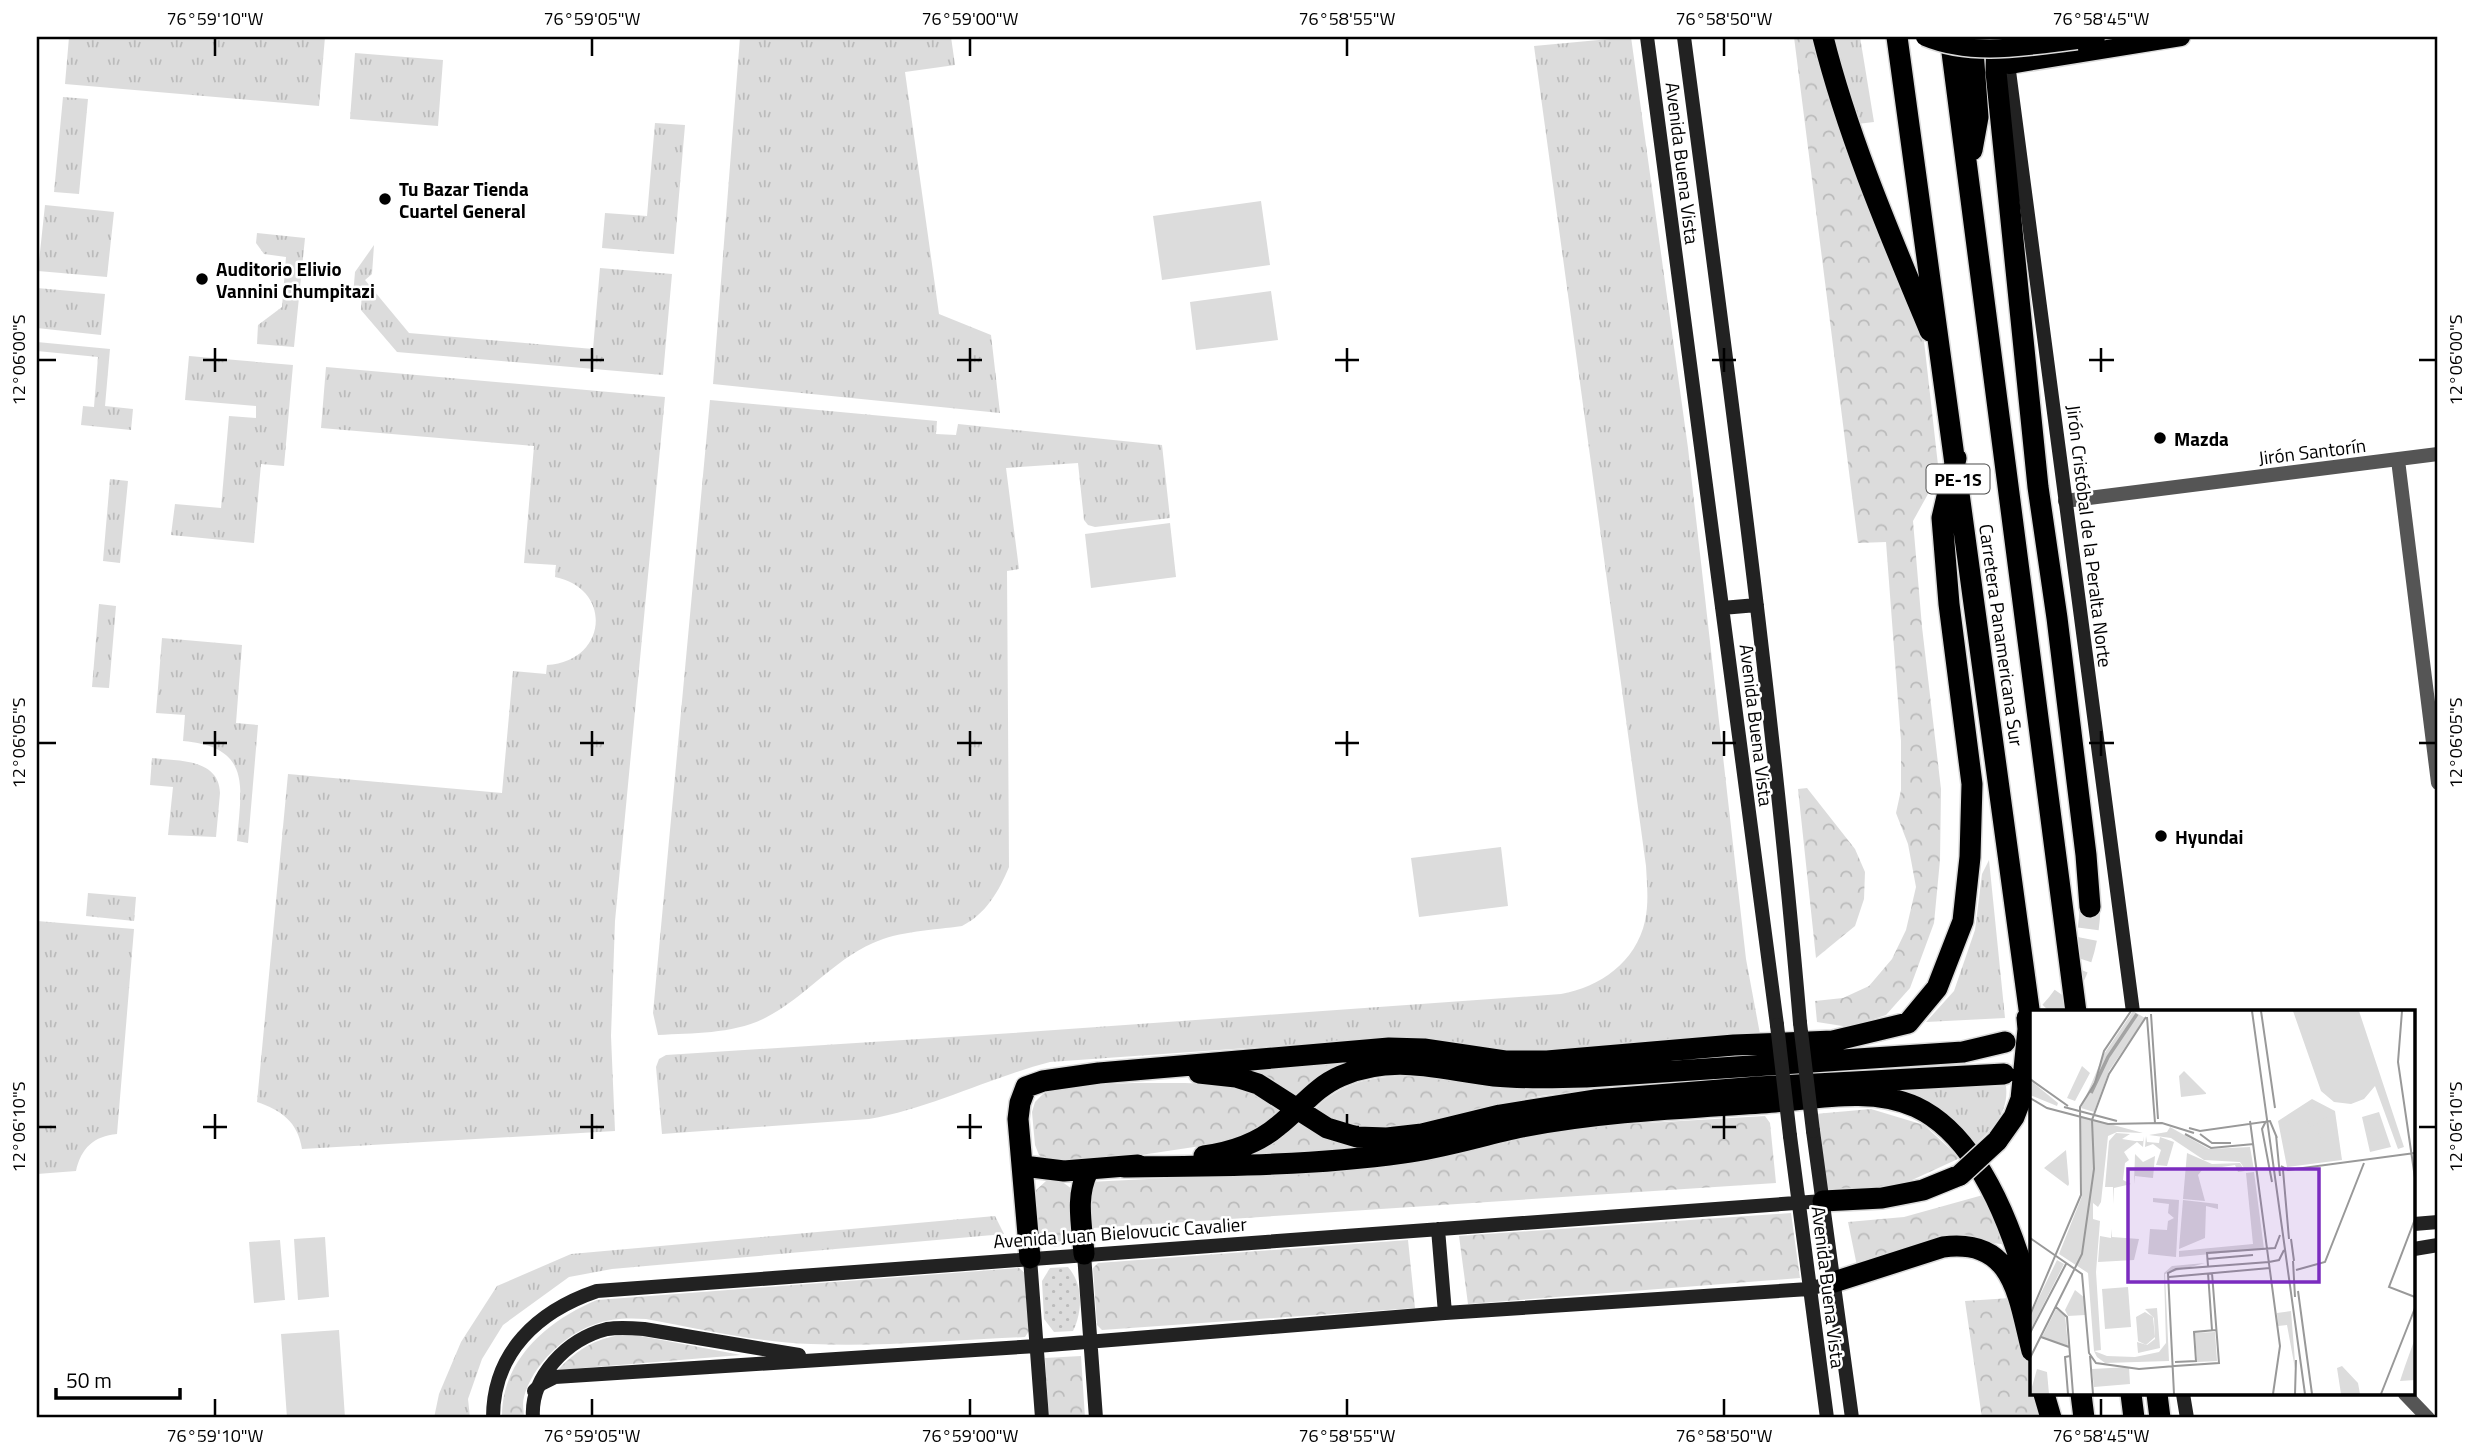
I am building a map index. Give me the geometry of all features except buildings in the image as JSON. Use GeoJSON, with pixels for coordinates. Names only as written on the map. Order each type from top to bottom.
{"type":"FeatureCollection","features":[{"type":"Feature","properties":{"kind":"highway"},"geometry":{"type":"LineString","coordinates":[[1824,37],[1849,122],[1941,357]]}},
{"type":"Feature","properties":{"kind":"highway","name":"Carretera Panamericana Sur"},"geometry":{"type":"LineString","coordinates":[[1897,37],[2030,1015]]}},
{"type":"Feature","properties":{"kind":"highway","name":"Carretera Panamericana Sur"},"geometry":{"type":"LineString","coordinates":[[1950,37],[2076,1010]]}},
{"type":"Feature","properties":{"kind":"highway"},"geometry":{"type":"LineString","coordinates":[[1968,173],[1978,117],[1972,37]]}},
{"type":"Feature","properties":{"kind":"highway"},"geometry":{"type":"LineString","coordinates":[[1997,37],[1996,72],[2018,304],[2090,907]]}},
{"type":"Feature","properties":{"kind":"highway"},"geometry":{"type":"LineString","coordinates":[[1030,1258],[1018,1119],[1026,1087],[1043,1081],[1099,1073],[1389,1048],[1424,1049],[1505,1061],[1547,1061],[1734,1045],[1833,1041],[1908,1023],[1937,988],[1963,920],[1970,857],[1972,784],[1949,604],[1942,518],[1956,458]]}},
{"type":"Feature","properties":{"kind":"highway"},"geometry":{"type":"LineString","coordinates":[[1823,1201],[1882,1198],[1923,1190],[1960,1175],[1997,1140],[2014,1117],[2021,1099],[2028,1029],[2018,921]]}},
{"type":"Feature","properties":{"kind":"highway"},"geometry":{"type":"LineString","coordinates":[[1023,1167],[1088,1171],[1223,1153],[1255,1142],[1279,1126],[1315,1091],[1340,1076],[1375,1065],[1406,1063],[1494,1076],[1586,1077],[1943,1053],[1981,1049],[2005,1042]]}},
{"type":"Feature","properties":{"kind":"highway"},"geometry":{"type":"LineString","coordinates":[[1099,1073],[1155,1071],[1236,1077],[1258,1084],[1327,1128],[1357,1137],[1387,1138],[1422,1135],[1500,1115],[1594,1100],[1771,1086],[2004,1074]]}},
{"type":"Feature","properties":{"kind":"highway"},"geometry":{"type":"LineString","coordinates":[[1124,1167],[1203,1166],[1405,1153],[1561,1121],[1837,1097],[1882,1098],[1906,1103],[1930,1115],[1964,1148],[2005,1219],[2030,1294]]}},
{"type":"Feature","properties":{"kind":"highway"},"geometry":{"type":"LineString","coordinates":[[1084,1254],[1080,1203],[1082,1185],[1088,1171]]}},
{"type":"Feature","properties":{"kind":"highway"},"geometry":{"type":"LineString","coordinates":[[1834,1282],[1943,1247],[1969,1246],[1987,1251],[2001,1262],[2012,1278],[2030,1344]]}},
{"type":"Feature","properties":{"kind":"highway"},"geometry":{"type":"LineString","coordinates":[[2045,1396],[2051,1418]]}},
{"type":"Feature","properties":{"kind":"highway"},"geometry":{"type":"LineString","coordinates":[[2052,1396],[2057,1418]]}},
{"type":"Feature","properties":{"kind":"highway"},"geometry":{"type":"LineString","coordinates":[[2081,1396],[2084,1418]]}},
{"type":"Feature","properties":{"kind":"highway"},"geometry":{"type":"LineString","coordinates":[[2131,1396],[2134,1418]]}},
{"type":"Feature","properties":{"kind":"highway"},"geometry":{"type":"LineString","coordinates":[[2157,1396],[2160,1418]]}},
{"type":"Feature","properties":{"kind":"main road","name":"Avenida Buena Vista"},"geometry":{"type":"LineString","coordinates":[[1647,37],[1827,1418]]}},
{"type":"Feature","properties":{"kind":"main road","name":"Avenida Buena Vista"},"geometry":{"type":"LineString","coordinates":[[1684,37],[1757,605],[1813,1131],[1852,1418]]}},
{"type":"Feature","properties":{"kind":"main road"},"geometry":{"type":"LineString","coordinates":[[1924,37],[1952,46],[1976,49],[2015,48],[2096,37]]}},
{"type":"Feature","properties":{"kind":"main road","name":"Jirón Cristóbal de la Peralta Norte"},"geometry":{"type":"LineString","coordinates":[[2005,37],[2133,1010]]}},
{"type":"Feature","properties":{"kind":"main road"},"geometry":{"type":"LineString","coordinates":[[2009,65],[2181,37]]}},
{"type":"Feature","properties":{"kind":"main road"},"geometry":{"type":"LineString","coordinates":[[1722,607],[1757,605]]}},
{"type":"Feature","properties":{"kind":"main road","name":"Avenida Juan Bielovucic Cavalier"},"geometry":{"type":"LineString","coordinates":[[493,1418],[494,1395],[513,1349],[521,1339],[546,1315],[577,1298],[597,1291],[1823,1201]]}},
{"type":"Feature","properties":{"kind":"main road"},"geometry":{"type":"LineString","coordinates":[[2416,1224],[2438,1222]]}},
{"type":"Feature","properties":{"kind":"main road"},"geometry":{"type":"LineString","coordinates":[[1438,1229],[1445,1313]]}},
{"type":"Feature","properties":{"kind":"main road"},"geometry":{"type":"LineString","coordinates":[[2416,1249],[2438,1245]]}},
{"type":"Feature","properties":{"kind":"main road"},"geometry":{"type":"LineString","coordinates":[[1084,1254],[1096,1418]]}},
{"type":"Feature","properties":{"kind":"main road"},"geometry":{"type":"LineString","coordinates":[[1030,1258],[1042,1418]]}},
{"type":"Feature","properties":{"kind":"main road"},"geometry":{"type":"LineString","coordinates":[[534,1391],[555,1377],[1037,1346],[1445,1313],[1809,1289],[1834,1282]]}},
{"type":"Feature","properties":{"kind":"main road"},"geometry":{"type":"LineString","coordinates":[[533,1418],[534,1391],[546,1371],[565,1351],[585,1338],[613,1328],[653,1330],[821,1359]]}},
{"type":"Feature","properties":{"kind":"main road"},"geometry":{"type":"LineString","coordinates":[[2183,1396],[2187,1418]]}},
{"type":"Feature","properties":{"kind":"street","name":"Jirón Santorín"},"geometry":{"type":"LineString","coordinates":[[2065,501],[2438,454]]}},
{"type":"Feature","properties":{"kind":"street"},"geometry":{"type":"LineString","coordinates":[[2398,460],[2438,783]]}},
{"type":"Feature","properties":{"kind":"street"},"geometry":{"type":"LineString","coordinates":[[2407,1396],[2428,1418]]}},
{"type":"Feature","properties":{"kind":"green space"},"geometry":{"type":"Polygon","coordinates":[[[69,37],[325,37],[319,106],[65,84],[69,37]]]}},
{"type":"Feature","properties":{"kind":"green space"},"geometry":{"type":"Polygon","coordinates":[[[740,37],[951,37],[955,65],[905,72],[939,314],[991,335],[1000,413],[713,384],[740,37]]]}},
{"type":"Feature","properties":{"kind":"green space"},"geometry":{"type":"Polygon","coordinates":[[[1631,37],[1688,448],[1746,959],[1760,1034],[1532,1052],[1492,1051],[1403,1037],[1050,1062],[915,1108],[869,1119],[662,1134],[656,1067],[659,1059],[666,1055],[1561,994],[1602,979],[1625,960],[1634,949],[1645,921],[1646,866],[1534,46],[1631,37]]]}},
{"type":"Feature","properties":{"kind":"green space"},"geometry":{"type":"Polygon","coordinates":[[[1794,37],[1812,37],[1817,59],[1854,158],[1923,332],[1939,474],[1913,521],[1941,789],[1940,860],[1934,923],[1910,988],[1886,1015],[1849,1027],[1817,1022],[1815,1001],[1843,998],[1869,986],[1892,959],[1906,930],[1916,887],[1908,844],[1896,813],[1901,790],[1901,741],[1886,542],[1858,543],[1794,37]]]}},
{"type":"Feature","properties":{"kind":"green space"},"geometry":{"type":"Polygon","coordinates":[[[1832,37],[1860,37],[1874,122],[1857,124],[1832,37]]]}},
{"type":"Feature","properties":{"kind":"green space"},"geometry":{"type":"Polygon","coordinates":[[[355,53],[443,60],[438,126],[350,119],[355,53]]]}},
{"type":"Feature","properties":{"kind":"green space"},"geometry":{"type":"Polygon","coordinates":[[[63,97],[88,99],[79,194],[54,192],[63,97]]]}},
{"type":"Feature","properties":{"kind":"green space"},"geometry":{"type":"Polygon","coordinates":[[[655,123],[685,125],[674,254],[602,248],[605,213],[647,216],[655,123]]]}},
{"type":"Feature","properties":{"kind":"green space"},"geometry":{"type":"Polygon","coordinates":[[[1261,201],[1270,265],[1162,280],[1153,216],[1261,201]]]}},
{"type":"Feature","properties":{"kind":"green space"},"geometry":{"type":"Polygon","coordinates":[[[45,205],[114,212],[107,277],[38,271],[45,205]]]}},
{"type":"Feature","properties":{"kind":"green space"},"geometry":{"type":"Polygon","coordinates":[[[257,233],[305,238],[294,347],[257,344],[258,325],[282,307],[286,257],[264,254],[256,243],[257,233]]]}},
{"type":"Feature","properties":{"kind":"green space"},"geometry":{"type":"Polygon","coordinates":[[[374,245],[372,274],[365,280],[409,333],[593,349],[600,268],[672,274],[663,375],[397,352],[361,310],[362,288],[353,296],[355,272],[374,245]]]}},
{"type":"Feature","properties":{"kind":"green space"},"geometry":{"type":"Polygon","coordinates":[[[37,288],[105,294],[101,335],[37,328],[37,288]]]}},
{"type":"Feature","properties":{"kind":"green space"},"geometry":{"type":"Polygon","coordinates":[[[1271,291],[1278,340],[1196,350],[1190,302],[1271,291]]]}},
{"type":"Feature","properties":{"kind":"green space"},"geometry":{"type":"Polygon","coordinates":[[[37,342],[110,349],[105,406],[133,409],[131,430],[81,425],[83,406],[94,407],[98,357],[37,351],[37,342]]]}},
{"type":"Feature","properties":{"kind":"green space"},"geometry":{"type":"Polygon","coordinates":[[[189,356],[293,365],[284,466],[261,464],[254,543],[171,535],[175,504],[221,508],[229,416],[256,418],[256,406],[185,400],[189,356]]]}},
{"type":"Feature","properties":{"kind":"green space"},"geometry":{"type":"Polygon","coordinates":[[[326,367],[665,397],[615,921],[611,1036],[615,1131],[302,1149],[297,1131],[287,1118],[257,1102],[288,774],[502,793],[513,671],[546,674],[547,665],[567,661],[582,652],[591,639],[596,624],[594,609],[587,595],[574,584],[555,577],[556,565],[524,563],[534,446],[321,428],[326,367]]]}},
{"type":"Feature","properties":{"kind":"green space"},"geometry":{"type":"Polygon","coordinates":[[[710,400],[937,421],[936,434],[956,435],[958,424],[1162,445],[1170,518],[1095,527],[1088,525],[1084,520],[1078,463],[1006,468],[1019,569],[1007,571],[1009,867],[996,893],[978,915],[962,926],[894,936],[858,951],[792,1001],[763,1019],[725,1030],[658,1035],[653,1013],[710,400]]]}},
{"type":"Feature","properties":{"kind":"green space"},"geometry":{"type":"Polygon","coordinates":[[[110,479],[128,481],[120,563],[103,561],[110,479]]]}},
{"type":"Feature","properties":{"kind":"green space"},"geometry":{"type":"Polygon","coordinates":[[[1170,523],[1176,577],[1091,588],[1085,534],[1170,523]]]}},
{"type":"Feature","properties":{"kind":"green space"},"geometry":{"type":"Polygon","coordinates":[[[99,604],[116,606],[109,688],[92,687],[99,604]]]}},
{"type":"Feature","properties":{"kind":"green space"},"geometry":{"type":"Polygon","coordinates":[[[162,638],[242,645],[236,723],[258,725],[248,843],[237,841],[240,788],[238,773],[232,761],[222,752],[206,745],[183,741],[185,715],[156,713],[162,638]]]}},
{"type":"Feature","properties":{"kind":"green space"},"geometry":{"type":"Polygon","coordinates":[[[152,758],[184,761],[205,767],[212,773],[218,782],[220,793],[216,837],[168,835],[173,787],[150,785],[152,758]]]}},
{"type":"Feature","properties":{"kind":"green space"},"geometry":{"type":"Polygon","coordinates":[[[1807,788],[1855,849],[1865,872],[1864,899],[1855,926],[1816,958],[1798,789],[1807,788]]]}},
{"type":"Feature","properties":{"kind":"green space"},"geometry":{"type":"Polygon","coordinates":[[[1501,847],[1508,906],[1419,917],[1411,858],[1501,847]]]}},
{"type":"Feature","properties":{"kind":"green space"},"geometry":{"type":"Polygon","coordinates":[[[1989,860],[2005,1018],[1926,1022],[1954,991],[1975,930],[1982,874],[1989,860]]]}},
{"type":"Feature","properties":{"kind":"green space"},"geometry":{"type":"Polygon","coordinates":[[[88,893],[136,897],[134,921],[86,916],[88,893]]]}},
{"type":"Feature","properties":{"kind":"green space"},"geometry":{"type":"Polygon","coordinates":[[[37,921],[134,929],[117,1134],[102,1137],[90,1145],[81,1156],[76,1171],[37,1174],[37,921]]]}},
{"type":"Feature","properties":{"kind":"green space"},"geometry":{"type":"Polygon","coordinates":[[[1358,1058],[1326,1073],[1297,1095],[1262,1075],[1240,1068],[1358,1058]]]}},
{"type":"Feature","properties":{"kind":"green space"},"geometry":{"type":"Polygon","coordinates":[[[1412,1075],[1539,1090],[1595,1088],[1595,1092],[1542,1096],[1453,1118],[1394,1128],[1366,1127],[1340,1121],[1315,1109],[1336,1092],[1359,1082],[1412,1075]]]}},
{"type":"Feature","properties":{"kind":"green space"},"geometry":{"type":"Polygon","coordinates":[[[1191,1083],[1229,1087],[1265,1099],[1281,1110],[1272,1122],[1234,1141],[1101,1161],[1048,1160],[1039,1155],[1035,1145],[1032,1112],[1035,1102],[1043,1094],[1055,1089],[1086,1085],[1191,1083]]]}},
{"type":"Feature","properties":{"kind":"green space"},"geometry":{"type":"Polygon","coordinates":[[[2006,1086],[2002,1112],[1976,1144],[1958,1124],[1940,1110],[1891,1089],[2006,1086]]]}},
{"type":"Feature","properties":{"kind":"green space"},"geometry":{"type":"Polygon","coordinates":[[[1871,1109],[1924,1125],[1960,1158],[1899,1186],[1827,1193],[1815,1114],[1871,1109]]]}},
{"type":"Feature","properties":{"kind":"green space"},"geometry":{"type":"Polygon","coordinates":[[[1765,1116],[1770,1123],[1776,1183],[1093,1228],[1089,1182],[1382,1167],[1505,1143],[1562,1128],[1765,1116]]]}},
{"type":"Feature","properties":{"kind":"green space"},"geometry":{"type":"Polygon","coordinates":[[[1297,1123],[1338,1143],[1366,1150],[1245,1158],[1297,1123]]]}},
{"type":"Feature","properties":{"kind":"green space"},"geometry":{"type":"Polygon","coordinates":[[[1046,1181],[1061,1181],[1072,1189],[1074,1240],[1065,1245],[1052,1247],[1039,1242],[1034,1192],[1046,1181]]]}},
{"type":"Feature","properties":{"kind":"green space"},"geometry":{"type":"Polygon","coordinates":[[[1983,1195],[2008,1245],[1942,1236],[1857,1266],[1848,1222],[1904,1217],[1983,1195]]]}},
{"type":"Feature","properties":{"kind":"green space"},"geometry":{"type":"Polygon","coordinates":[[[1791,1213],[1800,1278],[1468,1304],[1459,1236],[1791,1213]]]}},
{"type":"Feature","properties":{"kind":"green space"},"geometry":{"type":"Polygon","coordinates":[[[995,1216],[1004,1234],[612,1269],[569,1277],[503,1325],[482,1359],[468,1399],[470,1418],[434,1418],[439,1394],[461,1342],[497,1286],[571,1254],[995,1216]]]}},
{"type":"Feature","properties":{"kind":"green space"},"geometry":{"type":"Polygon","coordinates":[[[325,1237],[329,1297],[298,1300],[294,1239],[325,1237]]]}},
{"type":"Feature","properties":{"kind":"green space"},"geometry":{"type":"Polygon","coordinates":[[[280,1240],[285,1300],[254,1303],[249,1242],[280,1240]]]}},
{"type":"Feature","properties":{"kind":"green space"},"geometry":{"type":"Polygon","coordinates":[[[1408,1240],[1415,1308],[1102,1330],[1097,1325],[1093,1268],[1098,1263],[1408,1240]]]}},
{"type":"Feature","properties":{"kind":"green space"},"geometry":{"type":"Polygon","coordinates":[[[1068,1267],[1079,1289],[1079,1315],[1073,1331],[1054,1332],[1044,1319],[1042,1281],[1050,1268],[1068,1267]]]}},
{"type":"Feature","properties":{"kind":"green space"},"geometry":{"type":"Polygon","coordinates":[[[1019,1268],[1025,1273],[1029,1331],[1025,1337],[891,1344],[811,1344],[749,1338],[646,1319],[613,1320],[582,1330],[561,1344],[542,1363],[528,1385],[523,1400],[524,1418],[502,1418],[504,1397],[510,1378],[531,1345],[561,1319],[597,1300],[1019,1268]]]}},
{"type":"Feature","properties":{"kind":"green space"},"geometry":{"type":"Polygon","coordinates":[[[2011,1298],[2030,1361],[2030,1396],[2041,1396],[2047,1418],[1982,1418],[1965,1301],[2011,1298]]]}},
{"type":"Feature","properties":{"kind":"green space"},"geometry":{"type":"Polygon","coordinates":[[[339,1330],[345,1418],[287,1418],[281,1334],[339,1330]]]}},
{"type":"Feature","properties":{"kind":"green space"},"geometry":{"type":"Polygon","coordinates":[[[630,1334],[741,1355],[558,1370],[573,1355],[590,1344],[609,1337],[630,1334]]]}},
{"type":"Feature","properties":{"kind":"green space"},"geometry":{"type":"Polygon","coordinates":[[[1081,1356],[1085,1418],[1049,1418],[1045,1358],[1081,1356]]]}},
{"type":"Feature","properties":{"kind":"tunnel"},"geometry":{"type":"LineString","coordinates":[[2052,1010],[2068,989],[2080,964],[2090,907]]}},
{"type":"Feature","properties":{"kind":"place","name":"Tu Bazar Tienda Cuartel General"},"geometry":{"type":"Point","coordinates":[385,199]}},
{"type":"Feature","properties":{"kind":"place","name":"Auditorio Elivio Vannini Chumpitazi"},"geometry":{"type":"Point","coordinates":[202,279]}},
{"type":"Feature","properties":{"kind":"place","name":"Mazda"},"geometry":{"type":"Point","coordinates":[2160,438]}},
{"type":"Feature","properties":{"kind":"place","name":"Hyundai"},"geometry":{"type":"Point","coordinates":[2161,836]}}]}
